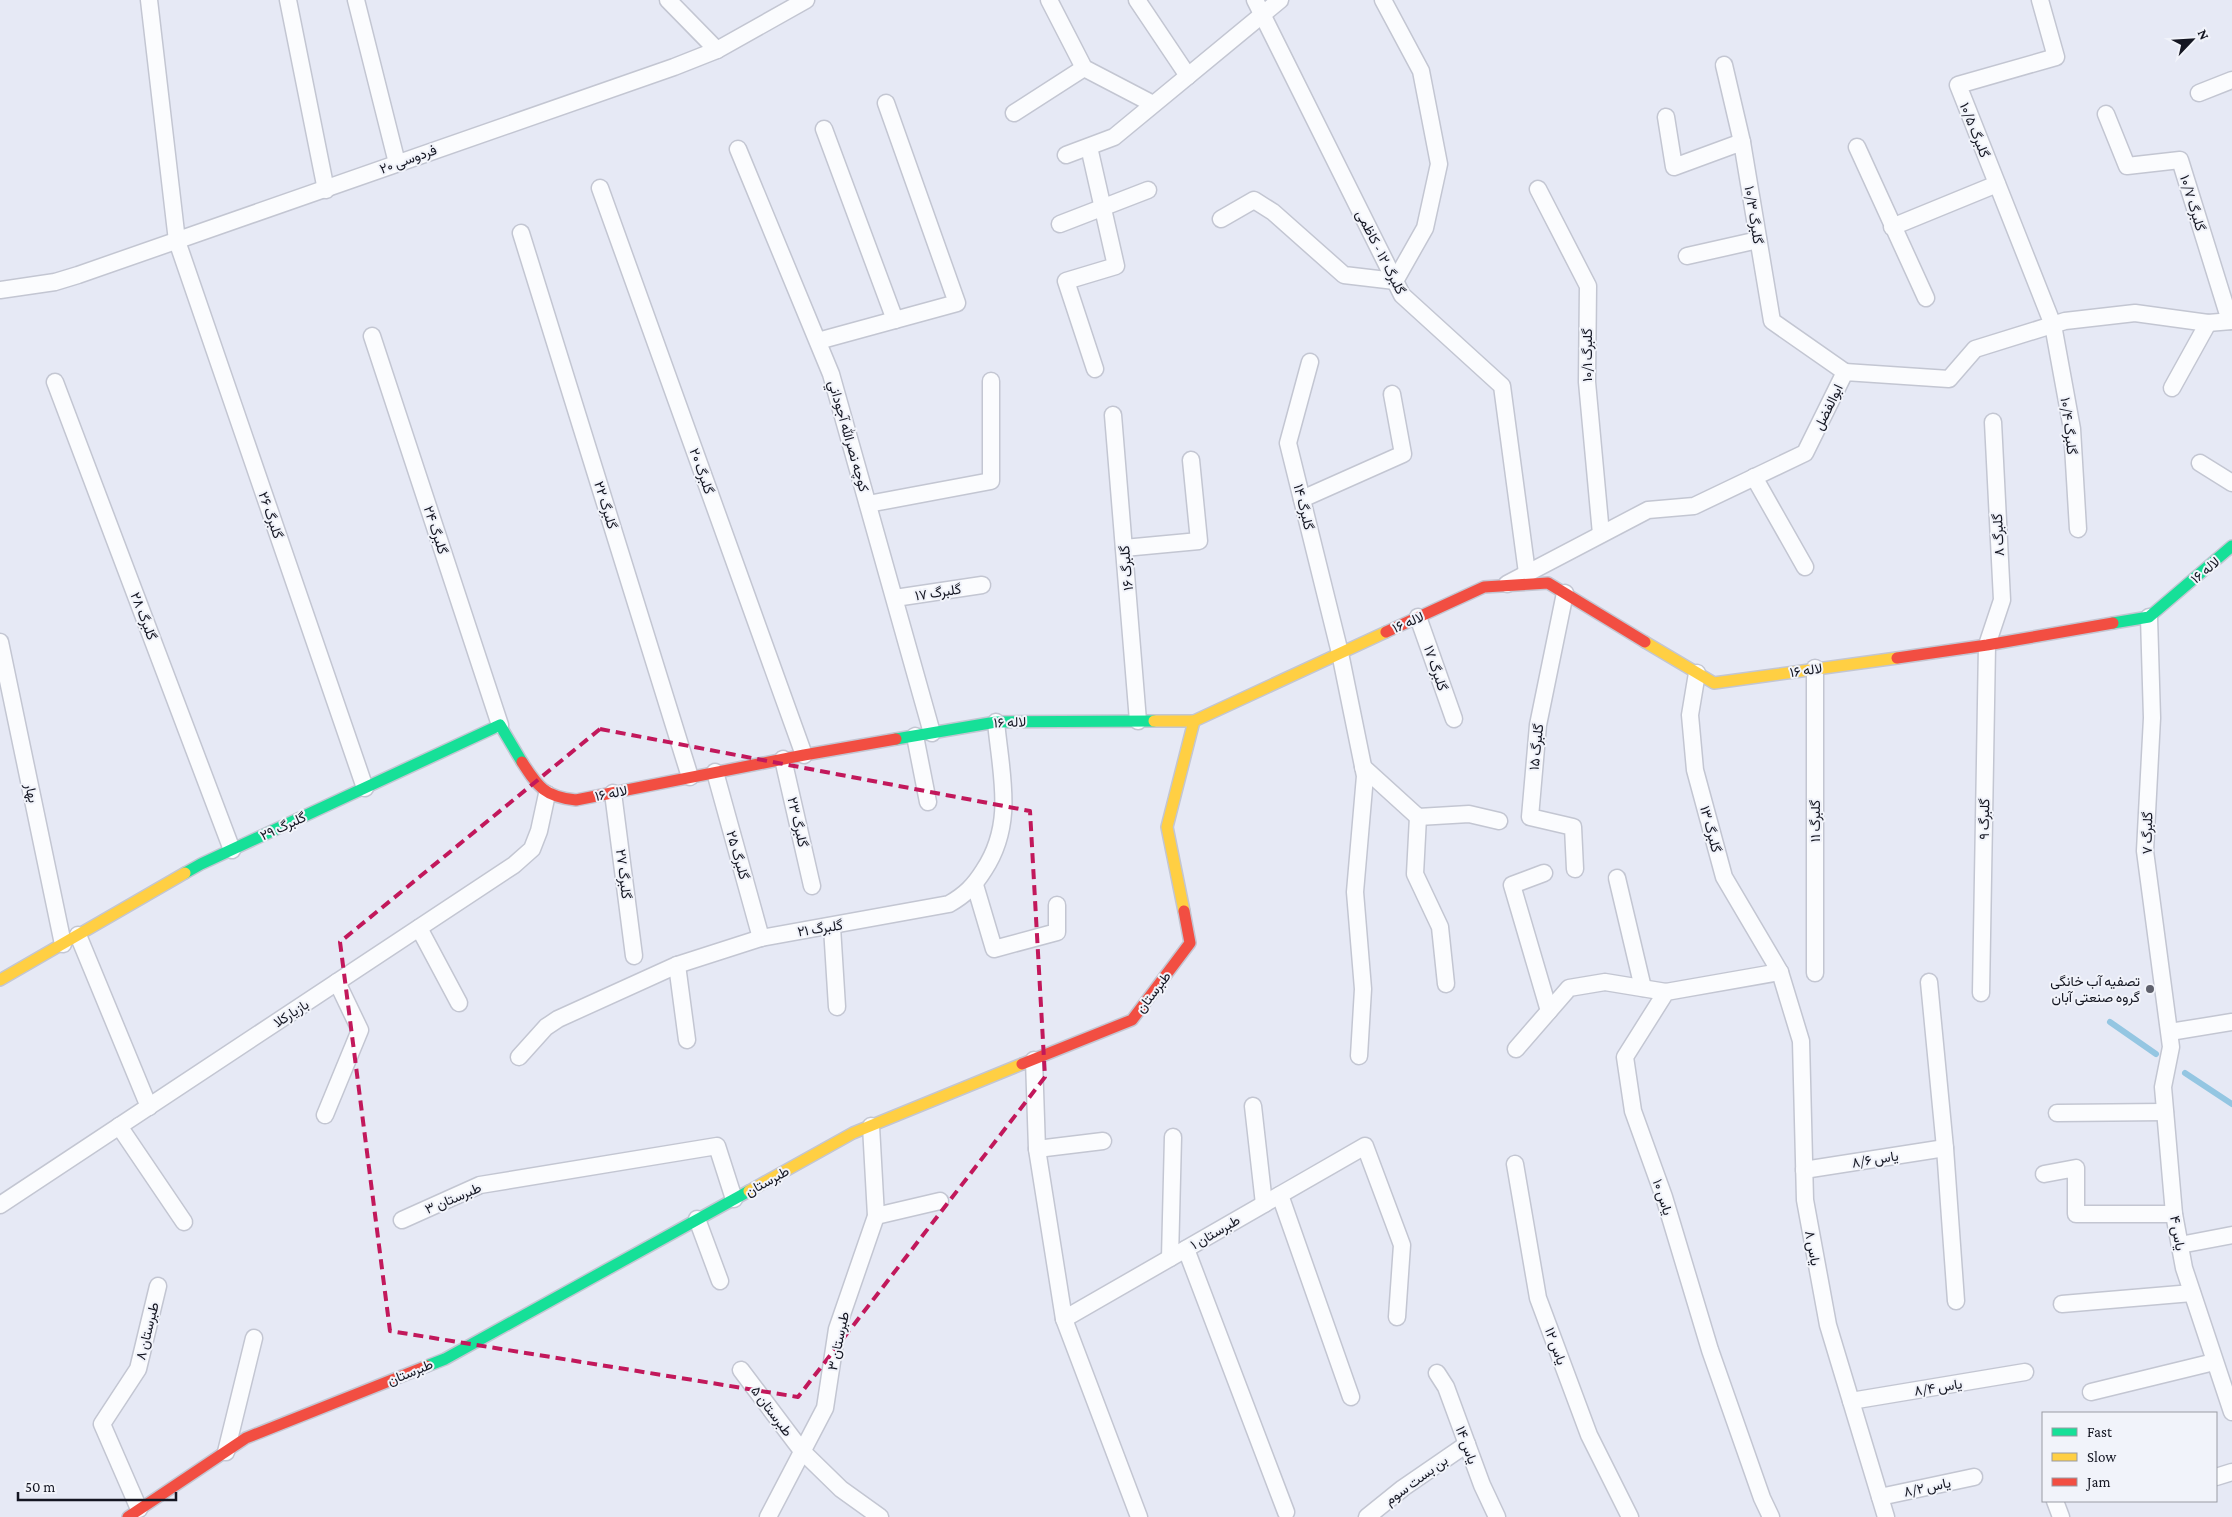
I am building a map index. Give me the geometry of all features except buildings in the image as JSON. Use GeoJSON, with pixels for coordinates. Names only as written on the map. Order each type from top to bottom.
{"type":"FeatureCollection","features":[{"type":"Feature","properties":{"kind":"street","name":"گلبرگ ۲۶"},"geometry":{"type":"LineString","coordinates":[[149,0],[177,241],[365,788]]}},
{"type":"Feature","properties":{"kind":"street"},"geometry":{"type":"LineString","coordinates":[[288,0],[326,190]]}},
{"type":"Feature","properties":{"kind":"street"},"geometry":{"type":"LineString","coordinates":[[356,0],[397,163]]}},
{"type":"Feature","properties":{"kind":"street"},"geometry":{"type":"LineString","coordinates":[[668,0],[717,50]]}},
{"type":"Feature","properties":{"kind":"street","name":"فردوسی ۲۰"},"geometry":{"type":"LineString","coordinates":[[0,290],[55,282],[326,190],[397,163],[674,67],[717,50],[806,0]]}},
{"type":"Feature","properties":{"kind":"street"},"geometry":{"type":"LineString","coordinates":[[1049,0],[1084,68],[1153,104]]}},
{"type":"Feature","properties":{"kind":"street"},"geometry":{"type":"LineString","coordinates":[[1137,0],[1188,76]]}},
{"type":"Feature","properties":{"kind":"street"},"geometry":{"type":"LineString","coordinates":[[1066,155],[1114,137],[1188,76],[1258,7],[1280,0]]}},
{"type":"Feature","properties":{"kind":"street"},"geometry":{"type":"LineString","coordinates":[[1221,219],[1254,200],[1273,212],[1344,275],[1395,281],[1426,228],[1439,164],[1421,70],[1383,0]]}},
{"type":"Feature","properties":{"kind":"street","name":"گلبرگ ۱۰/۵"},"geometry":{"type":"LineString","coordinates":[[2040,0],[2056,57],[1958,85],[2053,325]]}},
{"type":"Feature","properties":{"kind":"street","name":"گلبرگ ۱۲ - کاظمی"},"geometry":{"type":"LineString","coordinates":[[1258,7],[1402,295],[1502,386],[1527,573]]}},
{"type":"Feature","properties":{"kind":"street","name":"گلبرگ ۱۰/۳"},"geometry":{"type":"LineString","coordinates":[[1724,64],[1742,142],[1772,321],[1845,372]]}},
{"type":"Feature","properties":{"kind":"street"},"geometry":{"type":"LineString","coordinates":[[1014,113],[1084,68]]}},
{"type":"Feature","properties":{"kind":"street"},"geometry":{"type":"LineString","coordinates":[[2199,93],[2232,80]]}},
{"type":"Feature","properties":{"kind":"street"},"geometry":{"type":"LineString","coordinates":[[818,341],[957,303],[886,103]]}},
{"type":"Feature","properties":{"kind":"street","name":"گلبرگ ۱۰/۷"},"geometry":{"type":"LineString","coordinates":[[2106,114],[2127,166],[2180,160],[2231,321]]}},
{"type":"Feature","properties":{"kind":"street"},"geometry":{"type":"LineString","coordinates":[[1666,117],[1674,167],[1742,142]]}},
{"type":"Feature","properties":{"kind":"street"},"geometry":{"type":"LineString","coordinates":[[824,129],[896,320]]}},
{"type":"Feature","properties":{"kind":"street"},"geometry":{"type":"LineString","coordinates":[[1089,147],[1116,266],[1066,281],[1095,369]]}},
{"type":"Feature","properties":{"kind":"street"},"geometry":{"type":"LineString","coordinates":[[1857,147],[1926,298]]}},
{"type":"Feature","properties":{"kind":"street","name":"كوچه نصرالله آجوداني"},"geometry":{"type":"LineString","coordinates":[[738,149],[831,374],[932,732]]}},
{"type":"Feature","properties":{"kind":"street"},"geometry":{"type":"LineString","coordinates":[[1892,227],[1997,184]]}},
{"type":"Feature","properties":{"kind":"street","name":"گلبرگ ۲۰"},"geometry":{"type":"LineString","coordinates":[[600,188],[804,755]]}},
{"type":"Feature","properties":{"kind":"street","name":"گلبرگ ۱۰/۱"},"geometry":{"type":"LineString","coordinates":[[1538,188],[1588,286],[1587,382],[1601,534]]}},
{"type":"Feature","properties":{"kind":"street"},"geometry":{"type":"LineString","coordinates":[[1060,224],[1103,209],[1148,190]]}},
{"type":"Feature","properties":{"kind":"street","name":"گلبرگ ۲۲"},"geometry":{"type":"LineString","coordinates":[[521,234],[690,777]]}},
{"type":"Feature","properties":{"kind":"street"},"geometry":{"type":"LineString","coordinates":[[1687,256],[1758,240]]}},
{"type":"Feature","properties":{"kind":"street","name":"ابوالفضل"},"geometry":{"type":"LineString","coordinates":[[1503,586],[1648,510],[1694,506],[1805,453],[1845,372],[1949,379],[1975,349],[2065,322],[2135,313],[2208,323],[2231,321]]}},
{"type":"Feature","properties":{"kind":"street"},"geometry":{"type":"LineString","coordinates":[[2172,388],[2208,323]]}},
{"type":"Feature","properties":{"kind":"street","name":"گلبرگ ۱۰/۴"},"geometry":{"type":"LineString","coordinates":[[2053,325],[2072,428],[2078,529]]}},
{"type":"Feature","properties":{"kind":"street","name":"گلبرگ ۲۴"},"geometry":{"type":"LineString","coordinates":[[372,336],[500,724]]}},
{"type":"Feature","properties":{"kind":"street","name":"گلبرگ ۱۴"},"geometry":{"type":"LineString","coordinates":[[1310,362],[1288,443],[1340,653],[1365,776],[1355,892],[1363,989],[1359,1056]]}},
{"type":"Feature","properties":{"kind":"street"},"geometry":{"type":"LineString","coordinates":[[868,504],[991,481],[991,381]]}},
{"type":"Feature","properties":{"kind":"street","name":"گلبرگ ۲۸"},"geometry":{"type":"LineString","coordinates":[[55,382],[232,850]]}},
{"type":"Feature","properties":{"kind":"street"},"geometry":{"type":"LineString","coordinates":[[1302,499],[1404,454],[1392,394]]}},
{"type":"Feature","properties":{"kind":"street","name":"گلبرگ ۱۶"},"geometry":{"type":"LineString","coordinates":[[1113,415],[1138,721]]}},
{"type":"Feature","properties":{"kind":"street","name":"گلبرگ ۸"},"geometry":{"type":"LineString","coordinates":[[1987,645],[2002,600],[1993,422]]}},
{"type":"Feature","properties":{"kind":"street"},"geometry":{"type":"LineString","coordinates":[[1124,548],[1199,541],[1191,460]]}},
{"type":"Feature","properties":{"kind":"street"},"geometry":{"type":"LineString","coordinates":[[2200,463],[2232,483]]}},
{"type":"Feature","properties":{"kind":"street"},"geometry":{"type":"LineString","coordinates":[[1754,477],[1805,567]]}},
{"type":"Feature","properties":{"kind":"street","name":"لاله ۱۶"},"geometry":{"type":"LineString","coordinates":[[547,794],[563,799],[576,800],[804,755],[996,722],[1194,721],[1484,587],[1548,583],[1714,683],[1987,645],[2150,617],[2232,546]]}},
{"type":"Feature","properties":{"kind":"street","name":"گلبرگ ۱۷"},"geometry":{"type":"LineString","coordinates":[[895,598],[982,585]]}},
{"type":"Feature","properties":{"kind":"street","name":"گلبرگ ۱۵"},"geometry":{"type":"LineString","coordinates":[[1565,593],[1538,726],[1530,817],[1573,827],[1574,869]]}},
{"type":"Feature","properties":{"kind":"street","name":"گلبرگ ۱۷"},"geometry":{"type":"LineString","coordinates":[[1418,617],[1454,719]]}},
{"type":"Feature","properties":{"kind":"street","name":"گلبرگ ۷"},"geometry":{"type":"LineString","coordinates":[[2150,617],[2152,718],[2145,851],[2170,1040]]}},
{"type":"Feature","properties":{"kind":"street","name":"بهار"},"geometry":{"type":"LineString","coordinates":[[0,642],[3,671],[63,944]]}},
{"type":"Feature","properties":{"kind":"street","name":"گلبرگ ۹"},"geometry":{"type":"LineString","coordinates":[[1981,993],[1987,645]]}},
{"type":"Feature","properties":{"kind":"street","name":"گلبرگ ۱۱"},"geometry":{"type":"LineString","coordinates":[[1815,668],[1815,973]]}},
{"type":"Feature","properties":{"kind":"street","name":"گلبرگ ۱۳"},"geometry":{"type":"LineString","coordinates":[[1697,673],[1690,716],[1695,770],[1724,877],[1780,972]]}},
{"type":"Feature","properties":{"kind":"street","name":"طبرستان"},"geometry":{"type":"LineString","coordinates":[[134,1513],[246,1438],[445,1359],[852,1133],[1132,1020],[1190,943],[1168,827],[1194,721]]}},
{"type":"Feature","properties":{"kind":"street","name":"گلبرگ ۲۱"},"geometry":{"type":"LineString","coordinates":[[519,1057],[546,1027],[558,1019],[677,965],[761,938],[948,904],[963,896],[992,858],[1003,828],[1004,809],[996,722]]}},
{"type":"Feature","properties":{"kind":"street"},"geometry":{"type":"LineString","coordinates":[[500,724],[538,784],[547,794]]}},
{"type":"Feature","properties":{"kind":"street","name":"گلبرگ ۲۹"},"geometry":{"type":"LineString","coordinates":[[0,980],[201,864],[500,724]]}},
{"type":"Feature","properties":{"kind":"street"},"geometry":{"type":"LineString","coordinates":[[916,736],[928,802]]}},
{"type":"Feature","properties":{"kind":"street","name":"گلبرگ ۲۳"},"geometry":{"type":"LineString","coordinates":[[783,759],[812,886]]}},
{"type":"Feature","properties":{"kind":"street"},"geometry":{"type":"LineString","coordinates":[[1363,767],[1418,817],[1469,814],[1499,821]]}},
{"type":"Feature","properties":{"kind":"street","name":"گلبرگ ۲۵"},"geometry":{"type":"LineString","coordinates":[[715,772],[761,938]]}},
{"type":"Feature","properties":{"kind":"street","name":"گلبرگ ۲۷"},"geometry":{"type":"LineString","coordinates":[[613,793],[634,956]]}},
{"type":"Feature","properties":{"kind":"street","name":"بازیارکلا"},"geometry":{"type":"LineString","coordinates":[[0,1205],[514,865],[532,849],[539,830],[547,794]]}},
{"type":"Feature","properties":{"kind":"street"},"geometry":{"type":"LineString","coordinates":[[1418,817],[1415,874],[1440,927],[1446,984]]}},
{"type":"Feature","properties":{"kind":"street"},"geometry":{"type":"LineString","coordinates":[[1544,873],[1512,885],[1549,1011]]}},
{"type":"Feature","properties":{"kind":"street"},"geometry":{"type":"LineString","coordinates":[[1617,878],[1643,988]]}},
{"type":"Feature","properties":{"kind":"street"},"geometry":{"type":"LineString","coordinates":[[974,884],[994,949],[1057,932],[1057,905]]}},
{"type":"Feature","properties":{"kind":"street"},"geometry":{"type":"LineString","coordinates":[[832,926],[837,1007]]}},
{"type":"Feature","properties":{"kind":"street"},"geometry":{"type":"LineString","coordinates":[[419,928],[459,1003]]}},
{"type":"Feature","properties":{"kind":"street"},"geometry":{"type":"LineString","coordinates":[[78,935],[149,1106]]}},
{"type":"Feature","properties":{"kind":"street"},"geometry":{"type":"LineString","coordinates":[[677,965],[687,1040]]}},
{"type":"Feature","properties":{"kind":"street"},"geometry":{"type":"LineString","coordinates":[[1516,1049],[1569,988],[1605,982],[1666,992],[1780,972]]}},
{"type":"Feature","properties":{"kind":"street","name":"یاس ۸"},"geometry":{"type":"LineString","coordinates":[[1780,972],[1801,1041],[1805,1200],[1828,1325],[1886,1517]]}},
{"type":"Feature","properties":{"kind":"street"},"geometry":{"type":"LineString","coordinates":[[326,1116],[360,1030],[338,982]]}},
{"type":"Feature","properties":{"kind":"street"},"geometry":{"type":"LineString","coordinates":[[1928,982],[1945,1148],[1956,1301]]}},
{"type":"Feature","properties":{"kind":"street","name":"یاس ۱۰"},"geometry":{"type":"LineString","coordinates":[[1666,992],[1625,1057],[1633,1111],[1664,1198],[1710,1350],[1762,1498],[1771,1517]]}},
{"type":"Feature","properties":{"kind":"street"},"geometry":{"type":"LineString","coordinates":[[2170,1040],[2232,1022]]}},
{"type":"Feature","properties":{"kind":"street","name":"یاس ۴"},"geometry":{"type":"LineString","coordinates":[[2170,1040],[2163,1087],[2174,1214],[2184,1268],[2232,1412]]}},
{"type":"Feature","properties":{"kind":"street"},"geometry":{"type":"LineString","coordinates":[[1034,1060],[1037,1150],[1064,1319],[1139,1517]]}},
{"type":"Feature","properties":{"kind":"street"},"geometry":{"type":"LineString","coordinates":[[1253,1106],[1264,1204]]}},
{"type":"Feature","properties":{"kind":"street"},"geometry":{"type":"LineString","coordinates":[[2057,1113],[2165,1112]]}},
{"type":"Feature","properties":{"kind":"street"},"geometry":{"type":"LineString","coordinates":[[119,1126],[184,1222]]}},
{"type":"Feature","properties":{"kind":"street","name":"طبرستان ۳"},"geometry":{"type":"LineString","coordinates":[[768,1517],[825,1408],[837,1329],[876,1216],[871,1126]]}},
{"type":"Feature","properties":{"kind":"street"},"geometry":{"type":"LineString","coordinates":[[1170,1258],[1173,1137]]}},
{"type":"Feature","properties":{"kind":"street"},"geometry":{"type":"LineString","coordinates":[[1037,1150],[1103,1141]]}},
{"type":"Feature","properties":{"kind":"street","name":"طبرستان ۳"},"geometry":{"type":"LineString","coordinates":[[402,1220],[480,1185],[717,1146],[734,1199]]}},
{"type":"Feature","properties":{"kind":"street","name":"طبرستان ۱"},"geometry":{"type":"LineString","coordinates":[[1064,1319],[1365,1146],[1402,1245],[1398,1317]]}},
{"type":"Feature","properties":{"kind":"street","name":"یاس ۸/۶"},"geometry":{"type":"LineString","coordinates":[[1804,1170],[1945,1148]]}},
{"type":"Feature","properties":{"kind":"street","name":"یاس ۱۲"},"geometry":{"type":"LineString","coordinates":[[1515,1164],[1538,1298],[1589,1435],[1630,1517]]}},
{"type":"Feature","properties":{"kind":"street"},"geometry":{"type":"LineString","coordinates":[[2044,1174],[2076,1168],[2076,1214],[2174,1214]]}},
{"type":"Feature","properties":{"kind":"street"},"geometry":{"type":"LineString","coordinates":[[1280,1195],[1352,1397]]}},
{"type":"Feature","properties":{"kind":"street"},"geometry":{"type":"LineString","coordinates":[[876,1216],[940,1201]]}},
{"type":"Feature","properties":{"kind":"street"},"geometry":{"type":"LineString","coordinates":[[697,1219],[720,1281]]}},
{"type":"Feature","properties":{"kind":"street"},"geometry":{"type":"LineString","coordinates":[[2180,1245],[2232,1235]]}},
{"type":"Feature","properties":{"kind":"street"},"geometry":{"type":"LineString","coordinates":[[1186,1249],[1286,1512]]}},
{"type":"Feature","properties":{"kind":"street","name":"طبرستان ۸"},"geometry":{"type":"LineString","coordinates":[[134,1513],[102,1424],[138,1369],[158,1286]]}},
{"type":"Feature","properties":{"kind":"street"},"geometry":{"type":"LineString","coordinates":[[2062,1304],[2192,1293]]}},
{"type":"Feature","properties":{"kind":"street"},"geometry":{"type":"LineString","coordinates":[[226,1452],[254,1338]]}},
{"type":"Feature","properties":{"kind":"street"},"geometry":{"type":"LineString","coordinates":[[2092,1392],[2214,1362]]}},
{"type":"Feature","properties":{"kind":"street","name":"طبرستان ۵"},"geometry":{"type":"LineString","coordinates":[[741,1370],[802,1451],[841,1489],[880,1517]]}},
{"type":"Feature","properties":{"kind":"street","name":"یاس ۸/۴"},"geometry":{"type":"LineString","coordinates":[[1851,1401],[2025,1372]]}},
{"type":"Feature","properties":{"kind":"street","name":"یاس ۱۴"},"geometry":{"type":"LineString","coordinates":[[1437,1373],[1446,1387],[1482,1485],[1497,1517]]}},
{"type":"Feature","properties":{"kind":"street","name":"بن بست سوم"},"geometry":{"type":"LineString","coordinates":[[1367,1517],[1403,1488],[1467,1444]]}},
{"type":"Feature","properties":{"kind":"street"},"geometry":{"type":"LineString","coordinates":[[2217,1477],[2232,1472]]}},
{"type":"Feature","properties":{"kind":"street","name":"یاس ۸/۲"},"geometry":{"type":"LineString","coordinates":[[1880,1497],[1974,1476]]}},
{"type":"Feature","properties":{"kind":"street"},"geometry":{"type":"LineString","coordinates":[[2055,1502],[2061,1517]]}},
{"type":"Feature","properties":{"kind":"highlighted area"},"geometry":{"type":"Polygon","coordinates":[[[600,729],[1030,811],[1045,1077],[798,1397],[390,1331],[340,942],[600,729]]]}},
{"type":"Feature","properties":{"kind":"waterway"},"geometry":{"type":"LineString","coordinates":[[2110,1022],[2156,1054]]}},
{"type":"Feature","properties":{"kind":"waterway"},"geometry":{"type":"LineString","coordinates":[[2185,1073],[2232,1104]]}},
{"type":"Feature","properties":{"kind":"traffic: fast"},"geometry":{"type":"LineString","coordinates":[[2113,623],[2149,617],[2232,546]]}},
{"type":"Feature","properties":{"kind":"traffic: fast"},"geometry":{"type":"LineString","coordinates":[[896,739],[996,722],[1154,721]]}},
{"type":"Feature","properties":{"kind":"traffic: fast"},"geometry":{"type":"LineString","coordinates":[[185,873],[500,725],[522,762]]}},
{"type":"Feature","properties":{"kind":"traffic: fast"},"geometry":{"type":"LineString","coordinates":[[427,1366],[445,1359],[749,1191]]}},
{"type":"Feature","properties":{"kind":"traffic: slow"},"geometry":{"type":"LineString","coordinates":[[1154,721],[1194,721],[1386,632]]}},
{"type":"Feature","properties":{"kind":"traffic: slow"},"geometry":{"type":"LineString","coordinates":[[1645,642],[1714,683],[1897,658]]}},
{"type":"Feature","properties":{"kind":"traffic: slow"},"geometry":{"type":"LineString","coordinates":[[1184,911],[1167,827],[1194,721]]}},
{"type":"Feature","properties":{"kind":"traffic: slow"},"geometry":{"type":"LineString","coordinates":[[0,980],[185,873]]}},
{"type":"Feature","properties":{"kind":"traffic: slow"},"geometry":{"type":"LineString","coordinates":[[749,1191],[853,1133],[1022,1064]]}},
{"type":"Feature","properties":{"kind":"traffic: jam"},"geometry":{"type":"LineString","coordinates":[[1386,632],[1484,587],[1548,583],[1645,642]]}},
{"type":"Feature","properties":{"kind":"traffic: jam"},"geometry":{"type":"LineString","coordinates":[[1897,658],[1987,645],[2113,623]]}},
{"type":"Feature","properties":{"kind":"traffic: jam"},"geometry":{"type":"LineString","coordinates":[[522,762],[543,789],[565,799],[576,800],[804,755],[896,739]]}},
{"type":"Feature","properties":{"kind":"traffic: jam"},"geometry":{"type":"LineString","coordinates":[[1022,1064],[1132,1020],[1190,943],[1184,911]]}},
{"type":"Feature","properties":{"kind":"traffic: jam"},"geometry":{"type":"LineString","coordinates":[[128,1517],[246,1438],[427,1366]]}},
{"type":"Feature","properties":{"kind":"place","name":"تصفیه آب خانگی گروه صنعتی آبان"},"geometry":{"type":"Point","coordinates":[2150,989]}}]}
